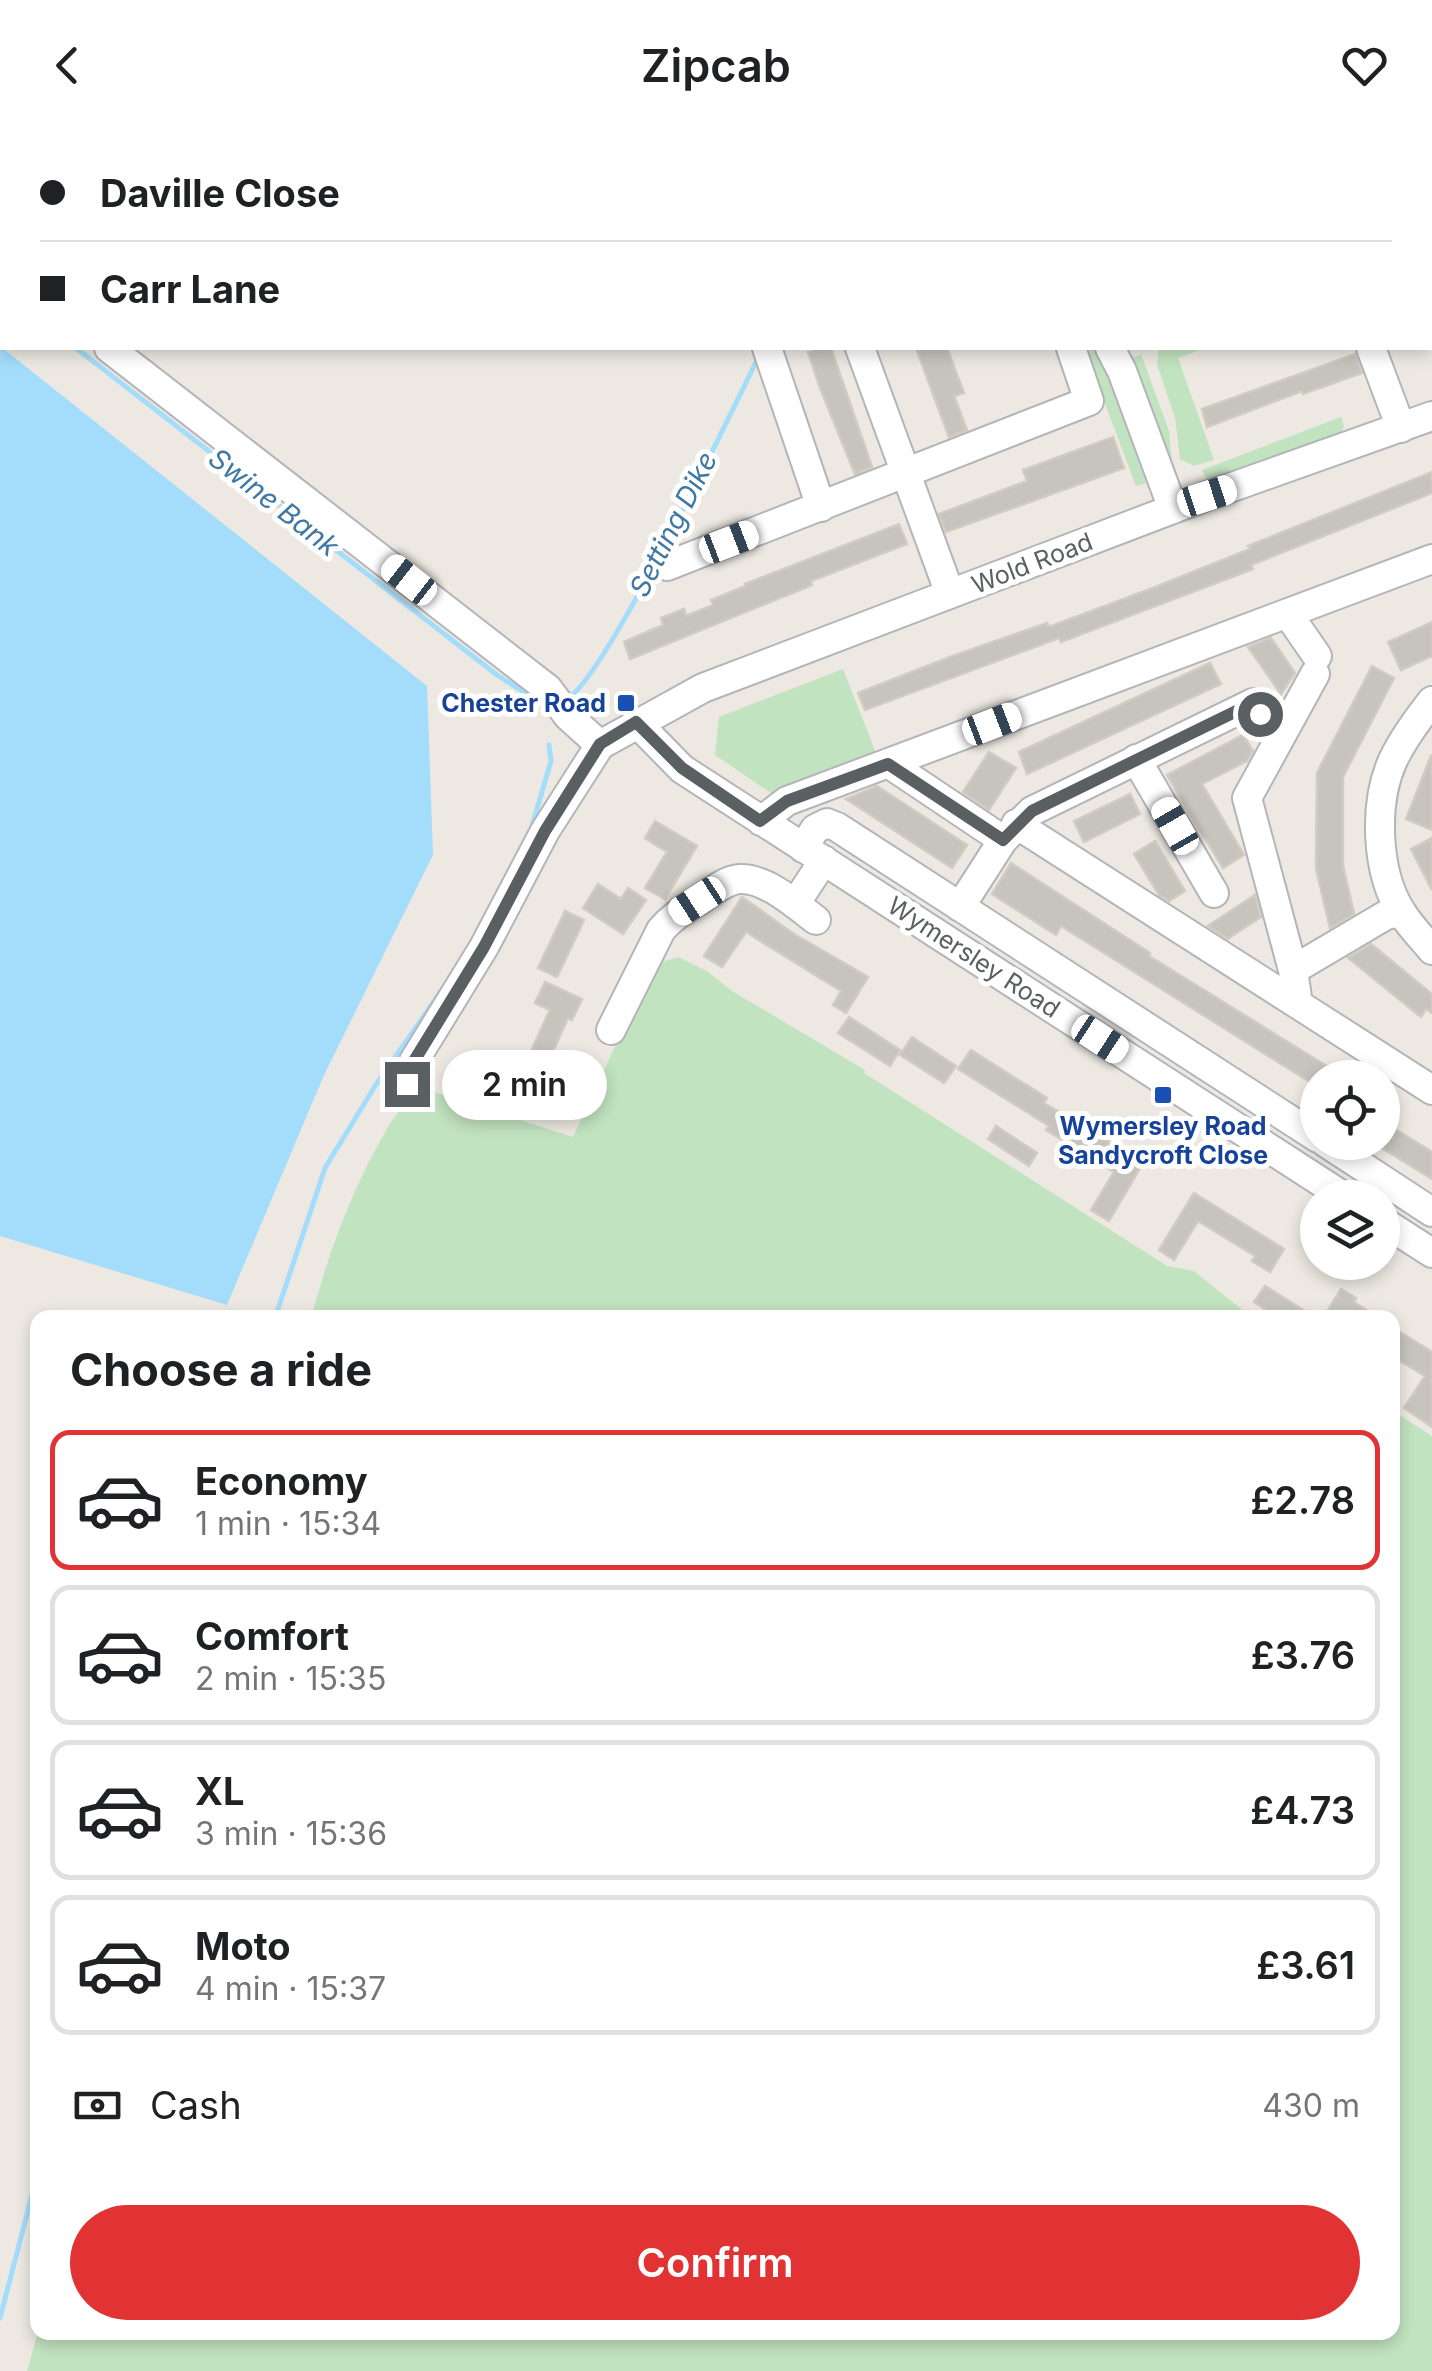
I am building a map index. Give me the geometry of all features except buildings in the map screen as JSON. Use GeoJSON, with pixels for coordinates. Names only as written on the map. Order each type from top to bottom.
{"type":"FeatureCollection","features":[{"type":"Feature","properties":{"kind":"street"},"geometry":{"type":"LineString","coordinates":[[112,350],[556,699],[600,744],[545,831],[484,947],[414,1061],[407,1084]]}},
{"type":"Feature","properties":{"kind":"street"},"geometry":{"type":"LineString","coordinates":[[767,350],[822,507]]}},
{"type":"Feature","properties":{"kind":"street"},"geometry":{"type":"LineString","coordinates":[[861,350],[950,594]]}},
{"type":"Feature","properties":{"kind":"street"},"geometry":{"type":"LineString","coordinates":[[667,566],[1090,401],[1071,350]]}},
{"type":"Feature","properties":{"kind":"street"},"geometry":{"type":"LineString","coordinates":[[1111,350],[1174,509]]}},
{"type":"Feature","properties":{"kind":"street"},"geometry":{"type":"LineString","coordinates":[[1372,350],[1401,428]]}},
{"type":"Feature","properties":{"kind":"street","name":"Wold Road"},"geometry":{"type":"LineString","coordinates":[[600,744],[703,688],[1174,509],[1432,416]]}},
{"type":"Feature","properties":{"kind":"street"},"geometry":{"type":"LineString","coordinates":[[760,821],[787,801],[1432,559]]}},
{"type":"Feature","properties":{"kind":"street"},"geometry":{"type":"LineString","coordinates":[[1288,614],[1316,665],[1247,798],[1293,970],[1298,1004]]}},
{"type":"Feature","properties":{"kind":"street"},"geometry":{"type":"LineString","coordinates":[[960,907],[1010,832],[1032,811],[1252,700]]}},
{"type":"Feature","properties":{"kind":"street"},"geometry":{"type":"LineString","coordinates":[[1432,702],[1408,733],[1391,765],[1383,797],[1384,868],[1401,912],[1432,950]]}},
{"type":"Feature","properties":{"kind":"street","name":"Wymersley Road"},"geometry":{"type":"LineString","coordinates":[[636,722],[682,768],[760,821],[1318,1180]]}},
{"type":"Feature","properties":{"kind":"street"},"geometry":{"type":"LineString","coordinates":[[1136,760],[1214,893]]}},
{"type":"Feature","properties":{"kind":"street"},"geometry":{"type":"LineString","coordinates":[[888,764],[1298,1004],[1432,1090]]}},
{"type":"Feature","properties":{"kind":"street","name":"Wymersley Road"},"geometry":{"type":"LineString","coordinates":[[813,854],[815,829],[826,823],[837,826],[1300,1126]]}},
{"type":"Feature","properties":{"kind":"street"},"geometry":{"type":"LineString","coordinates":[[611,1016],[660,930],[671,918],[723,884],[739,879],[756,882],[805,912],[813,854]]}},
{"type":"Feature","properties":{"kind":"street"},"geometry":{"type":"LineString","coordinates":[[1293,970],[1386,915],[1401,912]]}},
{"type":"Feature","properties":{"kind":"street"},"geometry":{"type":"LineString","coordinates":[[1353,1160],[1432,1212]]}},
{"type":"Feature","properties":{"kind":"street"},"geometry":{"type":"LineString","coordinates":[[1400,1233],[1432,1253]]}},
{"type":"Feature","properties":{"kind":"green space"},"geometry":{"type":"Polygon","coordinates":[[[1085,350],[1105,350],[1141,445],[1134,449],[1146,483],[1136,486],[1085,350]]]}},
{"type":"Feature","properties":{"kind":"green space"},"geometry":{"type":"Polygon","coordinates":[[[1159,350],[1200,350],[1178,358],[1214,460],[1194,466],[1180,459],[1175,418],[1157,364],[1159,350]]]}},
{"type":"Feature","properties":{"kind":"green space"},"geometry":{"type":"Polygon","coordinates":[[[1141,354],[1169,431],[1173,473],[1131,359],[1141,354]]]}},
{"type":"Feature","properties":{"kind":"green space"},"geometry":{"type":"Polygon","coordinates":[[[1341,417],[1341,433],[1208,483],[1202,470],[1341,417]]]}},
{"type":"Feature","properties":{"kind":"green space"},"geometry":{"type":"Polygon","coordinates":[[[843,669],[878,758],[778,798],[715,755],[719,717],[843,669]]]}},
{"type":"Feature","properties":{"kind":"green space"},"geometry":{"type":"Polygon","coordinates":[[[678,957],[707,971],[732,991],[865,1070],[864,1073],[1167,1266],[1194,1271],[1242,1310],[313,1310],[354,1194],[377,1147],[415,1086],[573,1137],[658,963],[678,957]]]}},
{"type":"Feature","properties":{"kind":"green space"},"geometry":{"type":"Polygon","coordinates":[[[1400,1415],[1432,1436],[1432,2371],[27,2371],[36,2340],[1400,2340],[1400,1415]]]}},
{"type":"Feature","properties":{"kind":"water"},"geometry":{"type":"Polygon","coordinates":[[[0,350],[5,350],[427,686],[433,855],[324,1075],[227,1305],[0,1236],[0,350]]]}},
{"type":"Feature","properties":{"kind":"waterway","name":"Swine Bank"},"geometry":{"type":"LineString","coordinates":[[79,350],[497,675],[546,706]]}},
{"type":"Feature","properties":{"kind":"waterway","name":"Setting Dike"},"geometry":{"type":"LineString","coordinates":[[566,699],[584,682],[636,598],[758,358]]}},
{"type":"Feature","properties":{"kind":"waterway"},"geometry":{"type":"LineString","coordinates":[[532,826],[551,761],[549,745]]}},
{"type":"Feature","properties":{"kind":"waterway"},"geometry":{"type":"LineString","coordinates":[[278,1310],[325,1168],[375,1086],[440,993]]}},
{"type":"Feature","properties":{"kind":"waterway"},"geometry":{"type":"LineString","coordinates":[[0,2318],[30,2203]]}},
{"type":"Feature","properties":{"kind":"place","name":"Chester Road"},"geometry":{"type":"Point","coordinates":[626,703]}},
{"type":"Feature","properties":{"kind":"place","name":"Wymersley Road Sandycroft Close"},"geometry":{"type":"Point","coordinates":[1163,1095]}},
{"type":"Feature","properties":{"kind":"route"},"geometry":{"type":"LineString","coordinates":[[407,1084],[414,1061],[484,947],[545,831],[600,744],[636,722],[682,768],[760,821],[787,801],[888,764],[1003,840],[1032,811],[1136,760],[1253,703],[1260,714]]}}]}
